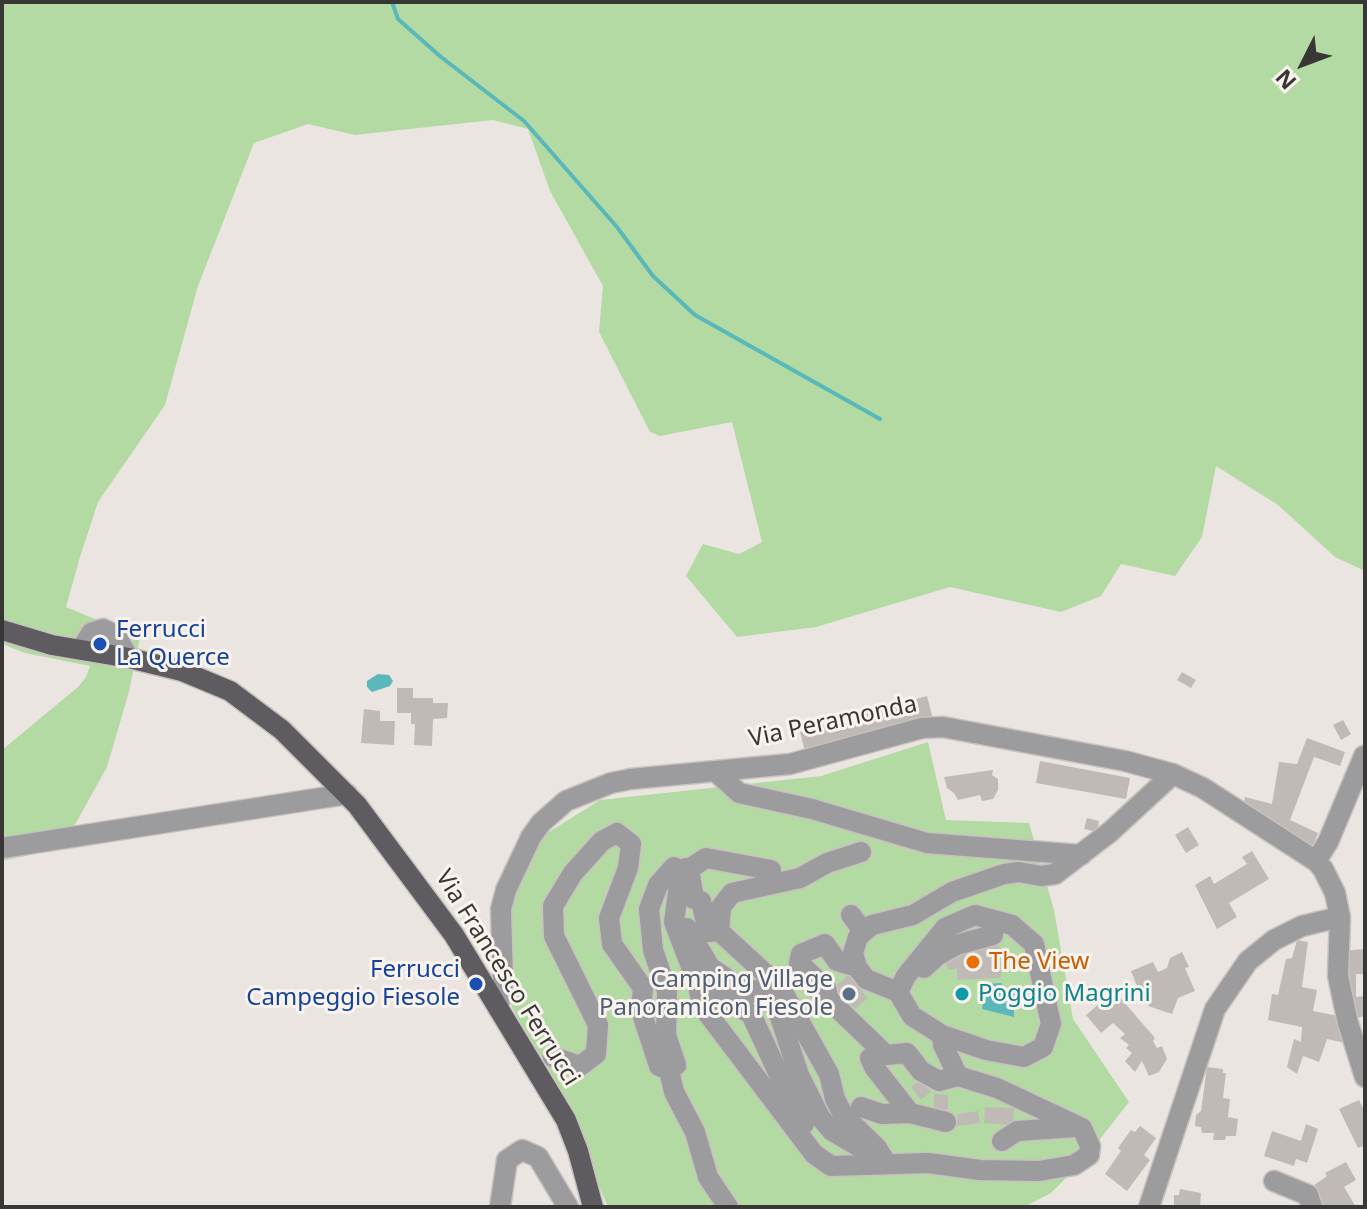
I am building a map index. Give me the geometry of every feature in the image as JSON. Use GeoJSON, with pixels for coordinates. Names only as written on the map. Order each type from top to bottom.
{"type":"FeatureCollection","features":[{"type":"Feature","properties":{"kind":"main road","name":"Via Francesco Ferrucci"},"geometry":{"type":"LineString","coordinates":[[2,630],[52,645],[182,671],[238,696],[282,730],[347,794],[454,935],[566,1120],[593,1207]]}},
{"type":"Feature","properties":{"kind":"street","name":"Via Peramonda"},"geometry":{"type":"LineString","coordinates":[[498,1008],[503,982],[501,909],[515,869],[541,823],[566,801],[611,783],[662,774],[790,764],[931,727],[1125,761],[1173,774],[1203,788],[1316,861]]}},
{"type":"Feature","properties":{"kind":"street"},"geometry":{"type":"LineString","coordinates":[[1364,756],[1328,842],[1316,861],[1335,893],[1340,917],[1338,976],[1348,1023],[1365,1077]]}},
{"type":"Feature","properties":{"kind":"street"},"geometry":{"type":"LineString","coordinates":[[715,771],[739,793],[812,809],[927,843],[1081,855]]}},
{"type":"Feature","properties":{"kind":"street"},"geometry":{"type":"LineString","coordinates":[[993,935],[956,945],[902,984],[872,983],[857,967],[853,953],[862,924],[913,915],[952,892],[1004,874],[1019,872],[1049,876],[1081,855],[1173,774]]}},
{"type":"Feature","properties":{"kind":"street"},"geometry":{"type":"LineString","coordinates":[[2,848],[347,794]]}},
{"type":"Feature","properties":{"kind":"street"},"geometry":{"type":"LineString","coordinates":[[553,1057],[580,1066],[596,1054],[598,1025],[554,936],[553,906],[573,873],[602,841],[617,833],[631,844],[628,868],[609,918],[612,944],[643,988],[641,1011],[659,1066],[669,1070]]}},
{"type":"Feature","properties":{"kind":"street"},"geometry":{"type":"LineString","coordinates":[[719,931],[721,907],[732,893],[800,878],[827,863],[861,852]]}},
{"type":"Feature","properties":{"kind":"street"},"geometry":{"type":"LineString","coordinates":[[669,1070],[676,1065],[666,1035],[667,991],[653,950],[649,909],[658,885],[681,868],[706,858],[771,870]]}},
{"type":"Feature","properties":{"kind":"street"},"geometry":{"type":"LineString","coordinates":[[681,868],[694,899]]}},
{"type":"Feature","properties":{"kind":"street"},"geometry":{"type":"LineString","coordinates":[[681,868],[674,922],[698,985],[702,1006],[814,1154],[831,1166],[928,1163],[980,1170],[1039,1171],[1074,1165],[1089,1155],[1090,1146],[1080,1127],[997,1088],[958,1076],[939,1081],[921,1071],[907,1053],[870,1058],[910,1113]]}},
{"type":"Feature","properties":{"kind":"street"},"geometry":{"type":"LineString","coordinates":[[694,899],[701,901],[708,932],[719,931],[780,987],[829,1074],[835,1099],[844,1116],[877,1148],[886,1163]]}},
{"type":"Feature","properties":{"kind":"street"},"geometry":{"type":"LineString","coordinates":[[694,899],[683,920],[710,967],[749,994],[756,990],[777,1008],[799,1075],[820,1117],[832,1131],[886,1163]]}},
{"type":"Feature","properties":{"kind":"street"},"geometry":{"type":"LineString","coordinates":[[975,915],[1012,925],[1034,944],[1051,1024],[1043,1047],[1024,1057],[986,1050],[942,1035],[912,1016],[902,984],[945,928],[975,915]]}},
{"type":"Feature","properties":{"kind":"street"},"geometry":{"type":"LineString","coordinates":[[1149,1207],[1215,1009],[1248,961],[1274,940],[1302,926],[1340,917]]}},
{"type":"Feature","properties":{"kind":"street"},"geometry":{"type":"LineString","coordinates":[[857,967],[837,961],[825,944],[801,954],[799,963],[826,988],[829,1000],[886,1055]]}},
{"type":"Feature","properties":{"kind":"street"},"geometry":{"type":"LineString","coordinates":[[702,1006],[718,996],[751,1014],[793,1105],[808,1130],[814,1154]]}},
{"type":"Feature","properties":{"kind":"street"},"geometry":{"type":"LineString","coordinates":[[942,1035],[943,1045],[958,1076]]}},
{"type":"Feature","properties":{"kind":"street"},"geometry":{"type":"LineString","coordinates":[[669,1070],[674,1092],[695,1132],[708,1177],[728,1207]]}},
{"type":"Feature","properties":{"kind":"street"},"geometry":{"type":"LineString","coordinates":[[861,1107],[882,1114],[910,1113],[946,1122]]}},
{"type":"Feature","properties":{"kind":"street"},"geometry":{"type":"LineString","coordinates":[[1002,1141],[1017,1131],[1080,1127]]}},
{"type":"Feature","properties":{"kind":"street"},"geometry":{"type":"LineString","coordinates":[[500,1207],[507,1160],[522,1150],[538,1157],[568,1207]]}},
{"type":"Feature","properties":{"kind":"street"},"geometry":{"type":"LineString","coordinates":[[1274,1181],[1308,1195],[1312,1207]]}},
{"type":"Feature","properties":{"kind":"green space"},"geometry":{"type":"Polygon","coordinates":[[[2,2],[1365,2],[1365,571],[1335,557],[1278,505],[1216,466],[1202,537],[1175,576],[1121,564],[1101,596],[1061,612],[950,587],[816,627],[737,637],[686,576],[703,544],[739,554],[762,542],[732,422],[660,436],[650,432],[599,332],[603,286],[550,191],[528,129],[493,120],[355,135],[308,124],[254,143],[198,286],[165,405],[98,502],[80,557],[66,607],[140,638],[129,692],[107,767],[62,848],[2,861],[2,750],[78,687],[90,666],[25,653],[2,644],[2,2]]]}},
{"type":"Feature","properties":{"kind":"green space"},"geometry":{"type":"Polygon","coordinates":[[[928,742],[946,820],[1029,823],[1054,910],[1073,1019],[1129,1102],[1082,1162],[1051,1193],[1024,1207],[608,1207],[571,1121],[508,999],[507,907],[541,837],[600,800],[821,776],[928,742]]]}},
{"type":"Feature","properties":{"kind":"water"},"geometry":{"type":"Polygon","coordinates":[[[378,674],[389,675],[393,681],[390,686],[372,692],[367,687],[367,681],[378,674]]]}},
{"type":"Feature","properties":{"kind":"water"},"geometry":{"type":"Polygon","coordinates":[[[1001,983],[1005,989],[1019,991],[1020,1004],[1014,1009],[1014,1017],[982,1009],[986,984],[1001,983]]]}},
{"type":"Feature","properties":{"kind":"building"},"geometry":{"type":"Polygon","coordinates":[[[1182,672],[1196,680],[1191,688],[1177,680],[1182,672]]]}},
{"type":"Feature","properties":{"kind":"building"},"geometry":{"type":"Polygon","coordinates":[[[397,688],[413,688],[413,698],[433,698],[433,703],[448,703],[447,718],[433,719],[432,746],[414,745],[415,724],[411,724],[411,713],[397,713],[397,688]]]}},
{"type":"Feature","properties":{"kind":"building"},"geometry":{"type":"Polygon","coordinates":[[[927,696],[933,719],[806,755],[800,732],[927,696]]]}},
{"type":"Feature","properties":{"kind":"building"},"geometry":{"type":"Polygon","coordinates":[[[364,709],[380,711],[380,721],[395,721],[394,745],[361,743],[364,709]]]}},
{"type":"Feature","properties":{"kind":"building"},"geometry":{"type":"Polygon","coordinates":[[[1343,720],[1351,734],[1341,740],[1333,725],[1343,720]]]}},
{"type":"Feature","properties":{"kind":"building"},"geometry":{"type":"Polygon","coordinates":[[[1307,738],[1345,752],[1340,766],[1314,757],[1290,820],[1318,833],[1311,851],[1242,811],[1245,797],[1272,804],[1279,762],[1297,764],[1307,738]]]}},
{"type":"Feature","properties":{"kind":"building"},"geometry":{"type":"Polygon","coordinates":[[[1040,761],[1130,778],[1126,799],[1036,783],[1040,761]]]}},
{"type":"Feature","properties":{"kind":"building"},"geometry":{"type":"Polygon","coordinates":[[[993,770],[992,775],[998,779],[998,790],[993,799],[982,801],[980,795],[958,800],[947,788],[944,777],[993,770]]]}},
{"type":"Feature","properties":{"kind":"building"},"geometry":{"type":"Polygon","coordinates":[[[1087,818],[1099,821],[1097,832],[1084,829],[1087,818]]]}},
{"type":"Feature","properties":{"kind":"building"},"geometry":{"type":"Polygon","coordinates":[[[1188,827],[1199,845],[1186,853],[1175,835],[1188,827]]]}},
{"type":"Feature","properties":{"kind":"building"},"geometry":{"type":"Polygon","coordinates":[[[1252,851],[1269,879],[1229,903],[1237,917],[1217,929],[1195,885],[1210,876],[1214,884],[1247,864],[1242,857],[1252,851]]]}},
{"type":"Feature","properties":{"kind":"building"},"geometry":{"type":"Polygon","coordinates":[[[1297,940],[1308,942],[1302,987],[1317,990],[1313,1011],[1339,1016],[1345,1043],[1327,1039],[1319,1062],[1303,1056],[1297,1074],[1287,1067],[1294,1039],[1301,1042],[1302,1027],[1268,1020],[1272,994],[1278,995],[1286,959],[1292,958],[1297,940]]]}},
{"type":"Feature","properties":{"kind":"building","name":"The View"},"geometry":{"type":"Polygon","coordinates":[[[999,943],[1001,978],[957,980],[957,969],[948,970],[944,956],[966,946],[999,943]]]}},
{"type":"Feature","properties":{"kind":"building"},"geometry":{"type":"Polygon","coordinates":[[[1365,949],[1365,974],[1356,974],[1356,997],[1365,996],[1365,1016],[1352,1019],[1343,951],[1365,949]]]}},
{"type":"Feature","properties":{"kind":"building"},"geometry":{"type":"Polygon","coordinates":[[[1182,952],[1195,991],[1178,998],[1172,1014],[1148,1006],[1151,1000],[1147,993],[1141,996],[1131,971],[1153,962],[1158,972],[1167,968],[1170,958],[1182,952]]]}},
{"type":"Feature","properties":{"kind":"building"},"geometry":{"type":"Polygon","coordinates":[[[804,974],[824,992],[815,1002],[795,984],[804,974]]]}},
{"type":"Feature","properties":{"kind":"building","name":"Camping Village Panoramicon Fiesole"},"geometry":{"type":"Polygon","coordinates":[[[848,975],[868,998],[850,1013],[830,991],[848,975]]]}},
{"type":"Feature","properties":{"kind":"building"},"geometry":{"type":"Polygon","coordinates":[[[1117,994],[1155,1038],[1153,1041],[1157,1048],[1162,1046],[1167,1059],[1159,1072],[1149,1076],[1142,1061],[1135,1072],[1125,1061],[1132,1053],[1126,1048],[1129,1045],[1120,1038],[1125,1034],[1113,1023],[1101,1033],[1086,1015],[1117,994]]]}},
{"type":"Feature","properties":{"kind":"building"},"geometry":{"type":"Polygon","coordinates":[[[1207,1067],[1223,1069],[1226,1073],[1223,1098],[1230,1099],[1228,1117],[1238,1119],[1236,1136],[1226,1136],[1225,1140],[1213,1140],[1214,1133],[1202,1133],[1201,1127],[1195,1126],[1196,1115],[1201,1111],[1207,1067]]]}},
{"type":"Feature","properties":{"kind":"building"},"geometry":{"type":"Polygon","coordinates":[[[921,1079],[931,1092],[921,1100],[911,1087],[921,1079]]]}},
{"type":"Feature","properties":{"kind":"building"},"geometry":{"type":"Polygon","coordinates":[[[934,1094],[948,1095],[948,1111],[934,1110],[934,1094]]]}},
{"type":"Feature","properties":{"kind":"building"},"geometry":{"type":"Polygon","coordinates":[[[1359,1100],[1365,1112],[1365,1145],[1358,1148],[1339,1109],[1359,1100]]]}},
{"type":"Feature","properties":{"kind":"building"},"geometry":{"type":"Polygon","coordinates":[[[985,1107],[1014,1108],[1013,1125],[984,1123],[985,1107]]]}},
{"type":"Feature","properties":{"kind":"building"},"geometry":{"type":"Polygon","coordinates":[[[978,1111],[980,1123],[952,1127],[951,1121],[958,1120],[957,1114],[978,1111]]]}},
{"type":"Feature","properties":{"kind":"building"},"geometry":{"type":"Polygon","coordinates":[[[1306,1124],[1318,1129],[1307,1163],[1296,1159],[1294,1166],[1264,1156],[1272,1131],[1301,1141],[1306,1124]]]}},
{"type":"Feature","properties":{"kind":"building"},"geometry":{"type":"Polygon","coordinates":[[[1140,1126],[1156,1138],[1144,1155],[1150,1160],[1127,1191],[1105,1174],[1131,1130],[1135,1132],[1140,1126]]]}},
{"type":"Feature","properties":{"kind":"building"},"geometry":{"type":"Polygon","coordinates":[[[1346,1162],[1356,1180],[1344,1187],[1356,1207],[1319,1207],[1310,1188],[1327,1176],[1325,1173],[1346,1162]]]}},
{"type":"Feature","properties":{"kind":"building"},"geometry":{"type":"Polygon","coordinates":[[[1180,1189],[1201,1193],[1200,1207],[1174,1207],[1174,1195],[1179,1195],[1180,1189]]]}},
{"type":"Feature","properties":{"kind":"waterway"},"geometry":{"type":"LineString","coordinates":[[392,2],[398,19],[441,57],[524,121],[617,227],[653,276],[695,315],[880,419]]}},
{"type":"Feature","properties":{"kind":"place","name":"Ferrucci La Querce"},"geometry":{"type":"Point","coordinates":[100,644]}},
{"type":"Feature","properties":{"kind":"place","name":"The View"},"geometry":{"type":"Point","coordinates":[973,962]}},
{"type":"Feature","properties":{"kind":"place","name":"Ferrucci Campeggio Fiesole"},"geometry":{"type":"Point","coordinates":[476,984]}},
{"type":"Feature","properties":{"kind":"place","name":"Camping Village Panoramicon Fiesole"},"geometry":{"type":"Point","coordinates":[849,994]}},
{"type":"Feature","properties":{"kind":"place","name":"Poggio Magrini"},"geometry":{"type":"Point","coordinates":[962,994]}}]}
